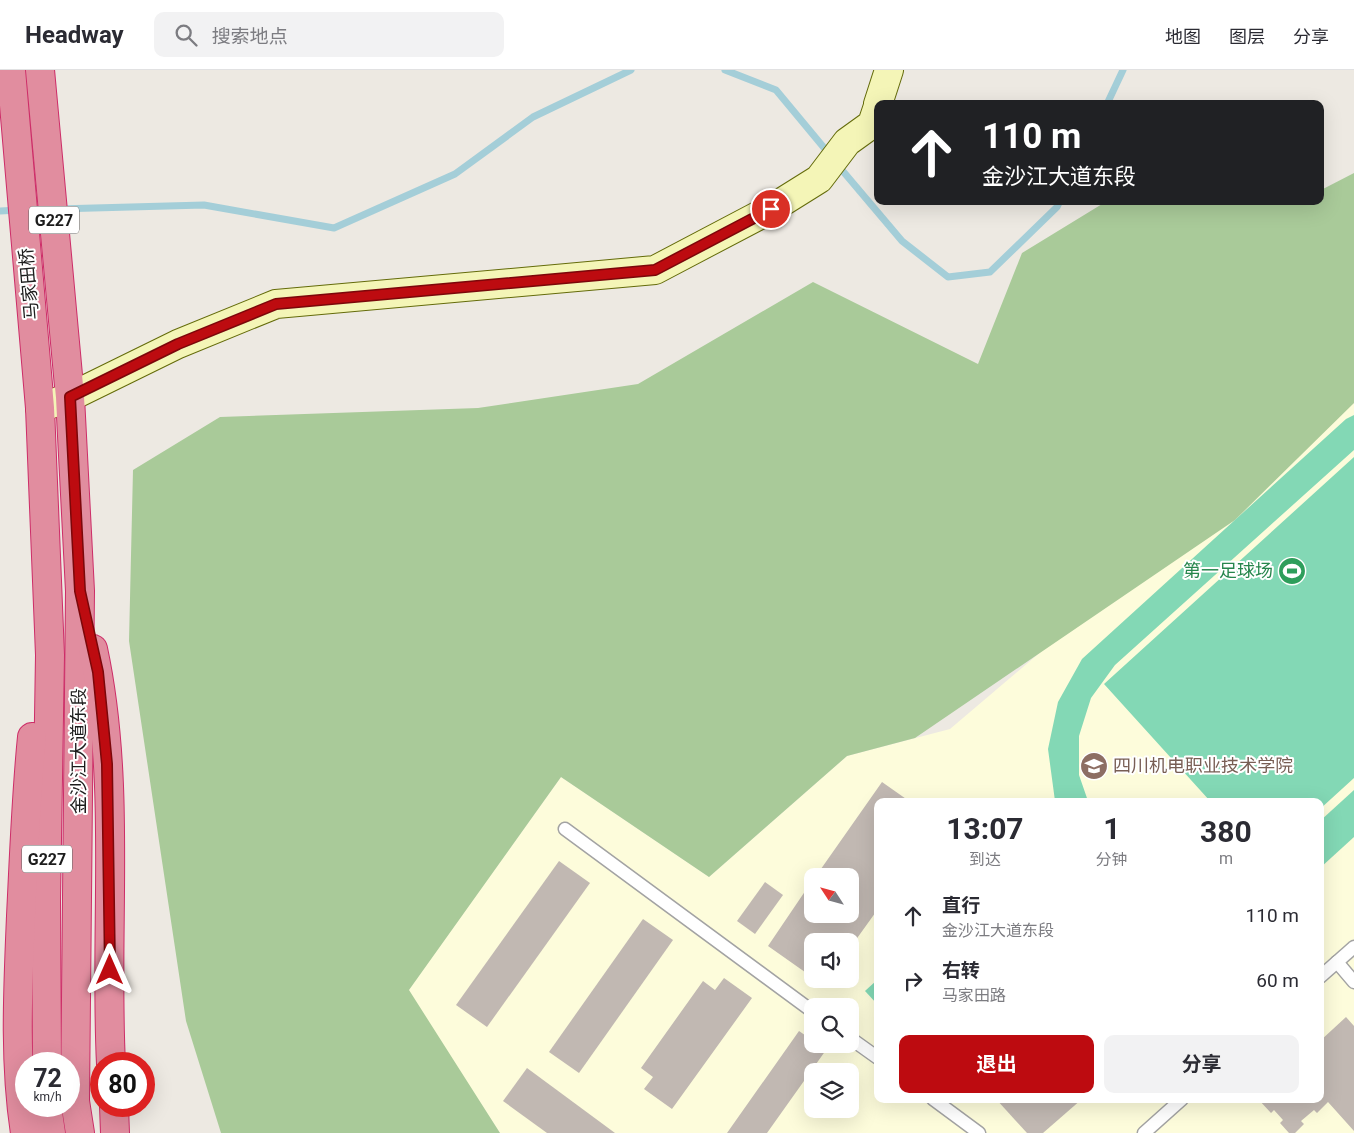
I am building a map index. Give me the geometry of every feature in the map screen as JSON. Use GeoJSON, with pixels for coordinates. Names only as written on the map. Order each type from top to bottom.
{"type":"FeatureCollection","features":[{"type":"Feature","properties":{"kind":"highway","name":"马家田桥"},"geometry":{"type":"LineString","coordinates":[[12,70],[37,379]]}},
{"type":"Feature","properties":{"kind":"highway","name":"马家田桥"},"geometry":{"type":"LineString","coordinates":[[40,70],[68,369]]}},
{"type":"Feature","properties":{"kind":"highway","name":"金沙江大道东段"},"geometry":{"type":"LineString","coordinates":[[68,369],[80,591],[75,1101],[80,1133]]}},
{"type":"Feature","properties":{"kind":"highway","name":"金沙江大道东段"},"geometry":{"type":"LineString","coordinates":[[37,379],[40,408],[50,655],[46,902],[47,1052]]}},
{"type":"Feature","properties":{"kind":"highway"},"geometry":{"type":"LineString","coordinates":[[80,591],[98,672],[107,764],[110,872],[111,1052]]}},
{"type":"Feature","properties":{"kind":"highway"},"geometry":{"type":"LineString","coordinates":[[25,1133],[19,1094],[19,964],[27,790],[32,732],[50,655]]}},
{"type":"Feature","properties":{"kind":"highway"},"geometry":{"type":"LineString","coordinates":[[49,1117],[51,1133]]}},
{"type":"Feature","properties":{"kind":"highway"},"geometry":{"type":"LineString","coordinates":[[114,1117],[115,1133]]}},
{"type":"Feature","properties":{"kind":"street"},"geometry":{"type":"LineString","coordinates":[[880,100],[889,70]]}},
{"type":"Feature","properties":{"kind":"street"},"geometry":{"type":"LineString","coordinates":[[40,408],[70,397],[178,344],[276,304],[655,270],[771,209],[819,179],[847,142],[872,124],[874,118]]}},
{"type":"Feature","properties":{"kind":"lane"},"geometry":{"type":"LineString","coordinates":[[564,829],[804,1005]]}},
{"type":"Feature","properties":{"kind":"lane"},"geometry":{"type":"LineString","coordinates":[[1324,973],[1354,947]]}},
{"type":"Feature","properties":{"kind":"lane"},"geometry":{"type":"LineString","coordinates":[[1337,962],[1354,982]]}},
{"type":"Feature","properties":{"kind":"lane"},"geometry":{"type":"LineString","coordinates":[[859,1044],[874,1055]]}},
{"type":"Feature","properties":{"kind":"lane"},"geometry":{"type":"LineString","coordinates":[[938,1103],[979,1133]]}},
{"type":"Feature","properties":{"kind":"lane"},"geometry":{"type":"LineString","coordinates":[[1144,1133],[1178,1103]]}},
{"type":"Feature","properties":{"kind":"shaded area","name":"四川机电职业技术学院"},"geometry":{"type":"Polygon","coordinates":[[[1354,403],[1354,1133],[500,1133],[408,991],[561,777],[709,877],[847,756],[950,729],[1189,526],[1354,403]]]}},
{"type":"Feature","properties":{"kind":"green space"},"geometry":{"type":"Polygon","coordinates":[[[1354,173],[1354,403],[1235,520],[915,738],[847,756],[709,877],[561,777],[409,990],[500,1133],[221,1133],[186,1021],[129,641],[133,470],[220,417],[478,408],[638,384],[813,282],[978,364],[1022,253],[1100,205],[1324,205],[1324,188],[1354,173]]]}},
{"type":"Feature","properties":{"kind":"green space"},"geometry":{"type":"Polygon","coordinates":[[[1354,415],[1354,450],[1115,665],[1091,698],[1079,736],[1079,775],[1087,798],[1055,798],[1048,749],[1058,702],[1082,659],[1346,419],[1354,415]]]}},
{"type":"Feature","properties":{"kind":"green space","name":"第一足球场"},"geometry":{"type":"Polygon","coordinates":[[[1354,457],[1354,778],[1324,805],[1324,798],[1207,798],[1104,684],[1354,457]]]}},
{"type":"Feature","properties":{"kind":"green space"},"geometry":{"type":"Polygon","coordinates":[[[1354,790],[1354,837],[1324,864],[1324,817],[1354,790]]]}},
{"type":"Feature","properties":{"kind":"green space"},"geometry":{"type":"Polygon","coordinates":[[[874,983],[874,1001],[865,991],[874,983]]]}},
{"type":"Feature","properties":{"kind":"building"},"geometry":{"type":"Polygon","coordinates":[[[882,782],[905,798],[874,798],[874,915],[859,935],[859,933],[804,933],[804,971],[768,946],[804,893],[804,923],[859,923],[859,868],[822,868],[882,782]]]}},
{"type":"Feature","properties":{"kind":"building"},"geometry":{"type":"Polygon","coordinates":[[[559,861],[590,883],[487,1027],[456,1005],[559,861]]]}},
{"type":"Feature","properties":{"kind":"building"},"geometry":{"type":"Polygon","coordinates":[[[765,882],[783,895],[755,934],[737,921],[765,882]]]}},
{"type":"Feature","properties":{"kind":"building"},"geometry":{"type":"Polygon","coordinates":[[[643,919],[673,940],[579,1073],[549,1052],[643,919]]]}},
{"type":"Feature","properties":{"kind":"building"},"geometry":{"type":"Polygon","coordinates":[[[724,978],[752,998],[672,1109],[644,1089],[653,1077],[641,1068],[703,981],[715,990],[724,978]]]}},
{"type":"Feature","properties":{"kind":"building"},"geometry":{"type":"Polygon","coordinates":[[[1346,1017],[1354,1026],[1354,1131],[1328,1102],[1317,1113],[1314,1110],[1301,1121],[1304,1124],[1295,1133],[1289,1133],[1280,1123],[1283,1120],[1274,1110],[1271,1113],[1262,1103],[1324,1103],[1324,1037],[1346,1017]]]}},
{"type":"Feature","properties":{"kind":"building"},"geometry":{"type":"Polygon","coordinates":[[[799,1031],[804,1034],[804,1053],[824,1053],[817,1063],[804,1063],[804,1081],[767,1133],[727,1133],[799,1031]]]}},
{"type":"Feature","properties":{"kind":"building"},"geometry":{"type":"Polygon","coordinates":[[[527,1068],[615,1133],[547,1133],[503,1101],[527,1068]]]}},
{"type":"Feature","properties":{"kind":"building"},"geometry":{"type":"Polygon","coordinates":[[[1000,1103],[1077,1103],[1043,1133],[1027,1133],[1000,1103]]]}},
{"type":"Feature","properties":{"kind":"waterway"},"geometry":{"type":"LineString","coordinates":[[57,209],[204,205],[334,228],[455,174],[533,117],[631,70]]}},
{"type":"Feature","properties":{"kind":"waterway"},"geometry":{"type":"LineString","coordinates":[[725,70],[776,90],[830,155]]}},
{"type":"Feature","properties":{"kind":"waterway"},"geometry":{"type":"LineString","coordinates":[[1109,100],[1123,70]]}},
{"type":"Feature","properties":{"kind":"waterway"},"geometry":{"type":"LineString","coordinates":[[836,163],[902,241],[948,277],[990,272],[1058,205]]}},
{"type":"Feature","properties":{"kind":"waterway"},"geometry":{"type":"LineString","coordinates":[[0,211],[19,210]]}},
{"type":"Feature","properties":{"kind":"place","name":"第一足球场"},"geometry":{"type":"Point","coordinates":[1292,571]}},
{"type":"Feature","properties":{"kind":"place","name":"四川机电职业技术学院"},"geometry":{"type":"Point","coordinates":[1094,766]}},
{"type":"Feature","properties":{"kind":"route"},"geometry":{"type":"LineString","coordinates":[[110,970],[107,764],[98,672],[80,591],[70,397],[178,344],[276,304],[655,270],[771,209]]}}]}
